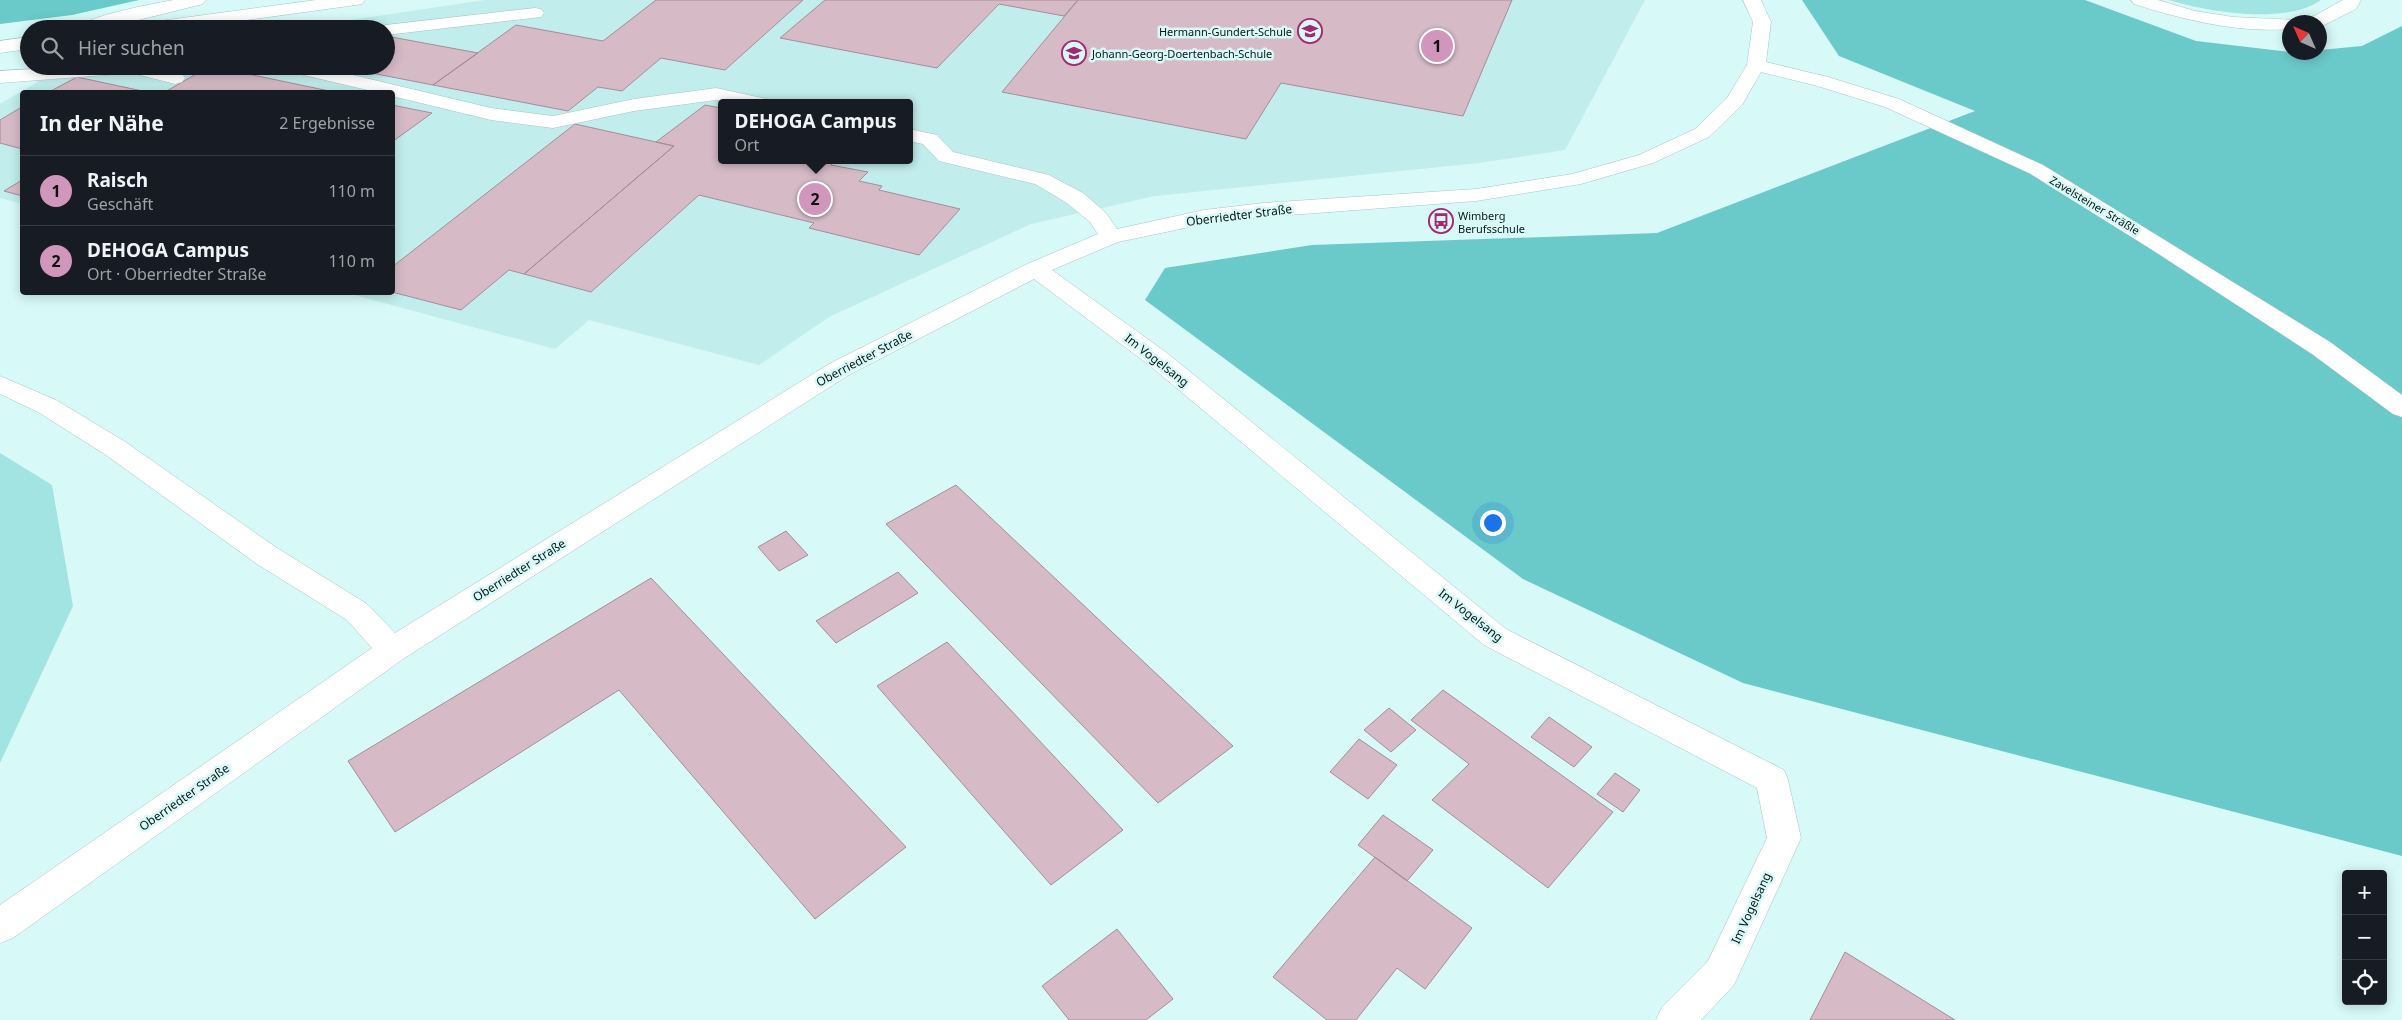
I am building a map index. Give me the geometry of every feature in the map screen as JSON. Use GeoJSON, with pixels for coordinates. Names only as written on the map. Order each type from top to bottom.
{"type":"FeatureCollection","features":[{"type":"Feature","properties":{"kind":"street"},"geometry":{"type":"LineString","coordinates":[[108,20],[197,0]]}},
{"type":"Feature","properties":{"kind":"street"},"geometry":{"type":"LineString","coordinates":[[206,20],[356,0]]}},
{"type":"Feature","properties":{"kind":"street","name":"Oberriedter Straße"},"geometry":{"type":"LineString","coordinates":[[0,926],[392,650],[838,370],[1035,269],[1111,237],[1204,217],[1263,210],[1476,195],[1574,180],[1646,159],[1702,132],[1735,101],[1756,65],[1762,22],[1752,0]]}},
{"type":"Feature","properties":{"kind":"street"},"geometry":{"type":"LineString","coordinates":[[2140,0],[2175,12],[2230,22],[2282,24]]}},
{"type":"Feature","properties":{"kind":"street"},"geometry":{"type":"LineString","coordinates":[[2327,16],[2350,5],[2352,0]]}},
{"type":"Feature","properties":{"kind":"street"},"geometry":{"type":"LineString","coordinates":[[395,29],[535,13]]}},
{"type":"Feature","properties":{"kind":"street"},"geometry":{"type":"LineString","coordinates":[[0,47],[20,44]]}},
{"type":"Feature","properties":{"kind":"street","name":"Zavelsteiner Sträßle"},"geometry":{"type":"LineString","coordinates":[[1756,65],[1821,81],[1892,103],[2036,169],[2162,246],[2321,348],[2402,408]]}},
{"type":"Feature","properties":{"kind":"street"},"geometry":{"type":"LineString","coordinates":[[0,78],[56,75]]}},
{"type":"Feature","properties":{"kind":"street"},"geometry":{"type":"LineString","coordinates":[[165,75],[175,78]]}},
{"type":"Feature","properties":{"kind":"street"},"geometry":{"type":"LineString","coordinates":[[330,75],[392,90]]}},
{"type":"Feature","properties":{"kind":"street"},"geometry":{"type":"LineString","coordinates":[[395,91],[491,114],[553,122],[634,105],[716,94],[739,99]]}},
{"type":"Feature","properties":{"kind":"street"},"geometry":{"type":"LineString","coordinates":[[913,136],[930,139],[946,157],[1042,179],[1075,198],[1098,218],[1111,237]]}},
{"type":"Feature","properties":{"kind":"street","name":"Im Vogelsang"},"geometry":{"type":"LineString","coordinates":[[1035,269],[1158,359],[1495,637],[1772,780],[1784,838],[1720,972],[1675,1020]]}},
{"type":"Feature","properties":{"kind":"street"},"geometry":{"type":"LineString","coordinates":[[0,384],[48,406],[115,448],[267,556],[357,612],[392,650]]}},
{"type":"Feature","properties":{"kind":"shaded area"},"geometry":{"type":"Polygon","coordinates":[[[0,0],[139,0],[72,15],[0,24],[0,0]]]}},
{"type":"Feature","properties":{"kind":"shaded area"},"geometry":{"type":"Polygon","coordinates":[[[485,0],[1645,0],[1565,150],[1479,163],[1155,196],[1031,224],[829,317],[759,365],[589,320],[555,349],[354,295],[395,295],[395,90],[24,90],[50,75],[395,75],[395,20],[351,20],[485,0]]]}},
{"type":"Feature","properties":{"kind":"shaded area"},"geometry":{"type":"Polygon","coordinates":[[[1802,0],[2085,0],[2196,41],[2282,51],[2282,60],[2327,60],[2327,49],[2362,46],[2402,26],[2402,856],[1743,683],[1523,579],[1145,300],[1165,268],[1312,245],[1657,233],[1975,111],[1839,56],[1802,0]]]}},
{"type":"Feature","properties":{"kind":"shaded area"},"geometry":{"type":"Polygon","coordinates":[[[2169,0],[2321,0],[2306,8],[2288,12],[2247,14],[2204,9],[2169,0]]]}},
{"type":"Feature","properties":{"kind":"shaded area"},"geometry":{"type":"Polygon","coordinates":[[[20,92],[20,203],[0,198],[0,104],[20,92]]]}},
{"type":"Feature","properties":{"kind":"shaded area"},"geometry":{"type":"Polygon","coordinates":[[[0,453],[52,485],[73,606],[0,763],[0,453]]]}},
{"type":"Feature","properties":{"kind":"building"},"geometry":{"type":"Polygon","coordinates":[[[656,0],[803,0],[725,70],[661,58],[622,91],[598,87],[568,111],[433,85],[516,25],[603,41],[656,0]]]}},
{"type":"Feature","properties":{"kind":"building"},"geometry":{"type":"Polygon","coordinates":[[[825,0],[1078,0],[1064,16],[999,4],[937,68],[780,38],[825,0]]]}},
{"type":"Feature","properties":{"kind":"building"},"geometry":{"type":"Polygon","coordinates":[[[1078,0],[1512,0],[1463,116],[1281,83],[1246,139],[1002,92],[1078,0]]]}},
{"type":"Feature","properties":{"kind":"building"},"geometry":{"type":"Polygon","coordinates":[[[395,38],[478,53],[433,85],[381,75],[395,75],[395,38]]]}},
{"type":"Feature","properties":{"kind":"building"},"geometry":{"type":"Polygon","coordinates":[[[194,75],[253,75],[324,90],[168,90],[194,75]]]}},
{"type":"Feature","properties":{"kind":"building"},"geometry":{"type":"Polygon","coordinates":[[[77,77],[138,90],[53,90],[77,77]]]}},
{"type":"Feature","properties":{"kind":"building"},"geometry":{"type":"Polygon","coordinates":[[[705,105],[718,107],[718,164],[832,164],[868,172],[859,181],[882,186],[879,190],[960,209],[919,255],[809,228],[814,223],[699,195],[591,292],[524,274],[674,146],[656,142],[705,105]]]}},
{"type":"Feature","properties":{"kind":"building"},"geometry":{"type":"Polygon","coordinates":[[[395,106],[432,113],[395,140],[395,106]]]}},
{"type":"Feature","properties":{"kind":"building"},"geometry":{"type":"Polygon","coordinates":[[[20,108],[20,148],[0,143],[0,120],[20,108]]]}},
{"type":"Feature","properties":{"kind":"building"},"geometry":{"type":"Polygon","coordinates":[[[575,124],[674,146],[524,274],[509,270],[461,310],[395,293],[395,265],[575,124]]]}},
{"type":"Feature","properties":{"kind":"building"},"geometry":{"type":"Polygon","coordinates":[[[20,181],[20,195],[4,191],[20,181]]]}},
{"type":"Feature","properties":{"kind":"building"},"geometry":{"type":"Polygon","coordinates":[[[956,485],[1233,746],[1158,803],[886,524],[956,485]]]}},
{"type":"Feature","properties":{"kind":"building"},"geometry":{"type":"Polygon","coordinates":[[[786,531],[808,555],[779,571],[758,547],[786,531]]]}},
{"type":"Feature","properties":{"kind":"building"},"geometry":{"type":"Polygon","coordinates":[[[898,572],[918,593],[836,643],[816,621],[898,572]]]}},
{"type":"Feature","properties":{"kind":"building"},"geometry":{"type":"Polygon","coordinates":[[[651,578],[906,847],[815,919],[619,690],[395,832],[348,761],[651,578]]]}},
{"type":"Feature","properties":{"kind":"building"},"geometry":{"type":"Polygon","coordinates":[[[947,642],[1123,830],[1051,885],[877,686],[947,642]]]}},
{"type":"Feature","properties":{"kind":"building"},"geometry":{"type":"Polygon","coordinates":[[[1443,690],[1613,812],[1548,888],[1432,800],[1469,764],[1411,720],[1443,690]]]}},
{"type":"Feature","properties":{"kind":"building"},"geometry":{"type":"Polygon","coordinates":[[[1389,708],[1416,730],[1391,752],[1364,730],[1389,708]]]}},
{"type":"Feature","properties":{"kind":"building"},"geometry":{"type":"Polygon","coordinates":[[[1549,717],[1592,747],[1574,767],[1531,737],[1549,717]]]}},
{"type":"Feature","properties":{"kind":"building"},"geometry":{"type":"Polygon","coordinates":[[[1359,739],[1397,765],[1368,799],[1330,772],[1359,739]]]}},
{"type":"Feature","properties":{"kind":"building"},"geometry":{"type":"Polygon","coordinates":[[[1615,773],[1640,790],[1623,812],[1597,794],[1615,773]]]}},
{"type":"Feature","properties":{"kind":"building"},"geometry":{"type":"Polygon","coordinates":[[[1383,815],[1433,850],[1407,881],[1358,845],[1383,815]]]}},
{"type":"Feature","properties":{"kind":"building"},"geometry":{"type":"Polygon","coordinates":[[[1375,857],[1472,928],[1425,989],[1397,968],[1356,1020],[1327,1020],[1273,977],[1375,857]]]}},
{"type":"Feature","properties":{"kind":"building"},"geometry":{"type":"Polygon","coordinates":[[[1117,929],[1173,999],[1146,1020],[1069,1020],[1042,986],[1117,929]]]}},
{"type":"Feature","properties":{"kind":"building"},"geometry":{"type":"Polygon","coordinates":[[[1845,952],[1955,1020],[1810,1020],[1845,952]]]}},
{"type":"Feature","properties":{"kind":"place","name":"Hermann-Gundert-Schule"},"geometry":{"type":"Point","coordinates":[1310,31]}},
{"type":"Feature","properties":{"kind":"place","name":"Raisch"},"geometry":{"type":"Point","coordinates":[1437,46]}},
{"type":"Feature","properties":{"kind":"place","name":"Johann-Georg-Doertenbach-Schule"},"geometry":{"type":"Point","coordinates":[1074,53]}},
{"type":"Feature","properties":{"kind":"place","name":"DEHOGA Campus"},"geometry":{"type":"Point","coordinates":[815,199]}},
{"type":"Feature","properties":{"kind":"place","name":"Wimberg Berufsschule"},"geometry":{"type":"Point","coordinates":[1441,221]}}]}
